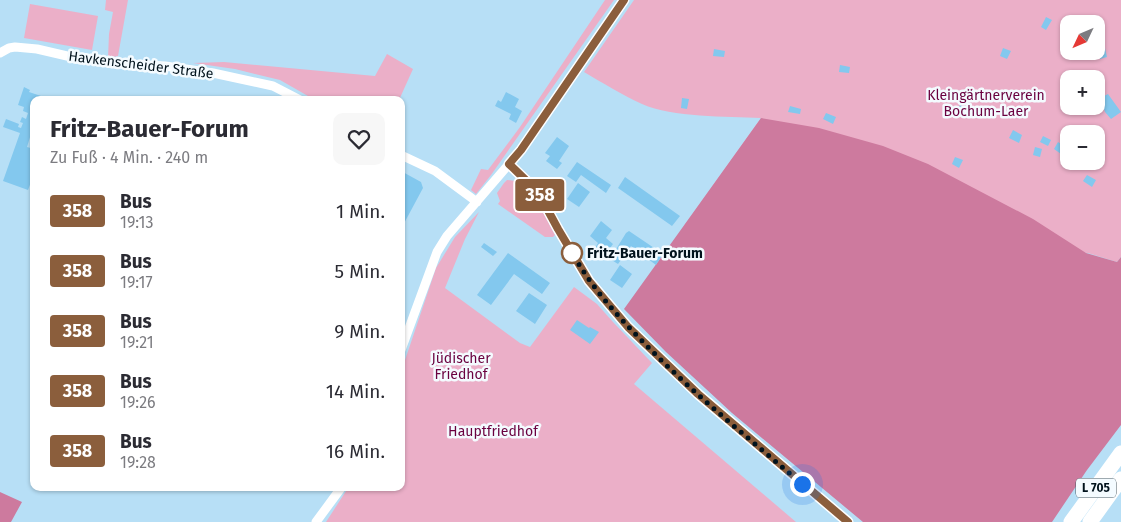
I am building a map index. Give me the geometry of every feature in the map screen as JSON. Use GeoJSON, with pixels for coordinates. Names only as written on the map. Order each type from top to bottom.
{"type":"FeatureCollection","features":[{"type":"Feature","properties":{"kind":"highway","name":"L 705"},"geometry":{"type":"LineString","coordinates":[[1071,522],[1121,453]]}},
{"type":"Feature","properties":{"kind":"highway","name":"L 705"},"geometry":{"type":"LineString","coordinates":[[1090,522],[1121,479]]}},
{"type":"Feature","properties":{"kind":"street"},"geometry":{"type":"LineString","coordinates":[[405,338],[437,252],[447,236],[521,150],[624,0]]}},
{"type":"Feature","properties":{"kind":"street","name":"Havkenscheider Straße"},"geometry":{"type":"LineString","coordinates":[[0,53],[15,47],[80,59],[164,66],[213,73],[273,86],[292,96]]}},
{"type":"Feature","properties":{"kind":"street"},"geometry":{"type":"LineString","coordinates":[[405,157],[435,171],[477,202]]}},
{"type":"Feature","properties":{"kind":"street"},"geometry":{"type":"LineString","coordinates":[[509,164],[538,192],[589,281],[628,327],[698,394],[848,522]]}},
{"type":"Feature","properties":{"kind":"street"},"geometry":{"type":"LineString","coordinates":[[316,522],[339,491]]}},
{"type":"Feature","properties":{"kind":"green space"},"geometry":{"type":"Polygon","coordinates":[[[106,0],[128,0],[118,56],[108,58],[109,34],[113,12],[105,10],[106,0]]]}},
{"type":"Feature","properties":{"kind":"green space"},"geometry":{"type":"Polygon","coordinates":[[[605,0],[614,0],[476,194],[471,190],[481,169],[488,170],[520,127],[605,0]]]}},
{"type":"Feature","properties":{"kind":"green space","name":"Kleingärtnerverein Bochum-Laer"},"geometry":{"type":"Polygon","coordinates":[[[634,0],[1121,0],[1121,257],[1117,262],[1088,253],[684,226],[761,118],[700,116],[669,112],[655,109],[627,97],[584,72],[634,0]]]}},
{"type":"Feature","properties":{"kind":"green space"},"geometry":{"type":"Polygon","coordinates":[[[30,4],[98,16],[92,50],[24,38],[30,4]]]}},
{"type":"Feature","properties":{"kind":"green space"},"geometry":{"type":"Polygon","coordinates":[[[387,54],[413,69],[401,96],[308,96],[280,80],[235,69],[193,63],[224,62],[375,76],[387,54]]]}},
{"type":"Feature","properties":{"kind":"green space"},"geometry":{"type":"Polygon","coordinates":[[[517,178],[539,205],[555,235],[553,237],[545,237],[498,204],[500,201],[497,193],[504,183],[507,180],[516,181],[517,178]]]}},
{"type":"Feature","properties":{"kind":"green space","name":"Hauptfriedhof"},"geometry":{"type":"Polygon","coordinates":[[[479,212],[465,239],[445,288],[520,343],[530,347],[574,287],[597,304],[652,363],[634,384],[796,522],[326,522],[346,491],[405,491],[405,360],[436,268],[455,237],[479,212]]]}},
{"type":"Feature","properties":{"kind":"shaded area"},"geometry":{"type":"Polygon","coordinates":[[[761,118],[819,128],[883,146],[928,164],[1033,219],[1086,253],[1117,262],[1121,257],[1121,425],[1087,470],[1052,522],[863,522],[732,413],[666,352],[624,309],[761,118]]]}},
{"type":"Feature","properties":{"kind":"shaded area"},"geometry":{"type":"Polygon","coordinates":[[[0,492],[22,502],[11,522],[0,522],[0,492]]]}},
{"type":"Feature","properties":{"kind":"building"},"geometry":{"type":"Polygon","coordinates":[[[1046,17],[1052,20],[1046,30],[1041,27],[1046,17]]]}},
{"type":"Feature","properties":{"kind":"building"},"geometry":{"type":"Polygon","coordinates":[[[1003,48],[1011,51],[1007,59],[1000,56],[1003,48]]]}},
{"type":"Feature","properties":{"kind":"building"},"geometry":{"type":"Polygon","coordinates":[[[714,49],[725,51],[724,57],[713,56],[714,49]]]}},
{"type":"Feature","properties":{"kind":"building"},"geometry":{"type":"Polygon","coordinates":[[[840,65],[850,67],[849,73],[839,72],[840,65]]]}},
{"type":"Feature","properties":{"kind":"building"},"geometry":{"type":"Polygon","coordinates":[[[24,87],[30,90],[29,92],[41,96],[30,96],[30,137],[27,147],[30,148],[30,185],[28,190],[3,181],[20,133],[3,127],[6,119],[19,124],[18,127],[21,128],[23,123],[20,122],[22,117],[26,119],[28,113],[23,111],[24,107],[18,105],[24,87]]]}},
{"type":"Feature","properties":{"kind":"building"},"geometry":{"type":"Polygon","coordinates":[[[506,92],[519,99],[515,107],[522,111],[516,123],[509,119],[511,114],[495,106],[498,100],[501,102],[506,92]]]}},
{"type":"Feature","properties":{"kind":"building"},"geometry":{"type":"Polygon","coordinates":[[[1108,94],[1121,112],[1111,119],[1105,112],[1105,96],[1108,94]]]}},
{"type":"Feature","properties":{"kind":"building"},"geometry":{"type":"Polygon","coordinates":[[[682,98],[689,99],[687,109],[681,108],[682,98]]]}},
{"type":"Feature","properties":{"kind":"building"},"geometry":{"type":"Polygon","coordinates":[[[960,105],[970,109],[967,116],[957,111],[960,105]]]}},
{"type":"Feature","properties":{"kind":"building"},"geometry":{"type":"Polygon","coordinates":[[[790,106],[801,109],[800,114],[788,112],[790,106]]]}},
{"type":"Feature","properties":{"kind":"building"},"geometry":{"type":"Polygon","coordinates":[[[826,113],[836,117],[833,124],[823,119],[826,113]]]}},
{"type":"Feature","properties":{"kind":"building"},"geometry":{"type":"Polygon","coordinates":[[[1013,130],[1022,135],[1019,143],[1009,138],[1013,130]]]}},
{"type":"Feature","properties":{"kind":"building"},"geometry":{"type":"Polygon","coordinates":[[[1043,136],[1051,140],[1048,146],[1040,142],[1043,136]]]}},
{"type":"Feature","properties":{"kind":"building"},"geometry":{"type":"Polygon","coordinates":[[[557,137],[569,146],[559,161],[562,163],[557,169],[546,161],[550,156],[545,153],[557,137]]]}},
{"type":"Feature","properties":{"kind":"building"},"geometry":{"type":"Polygon","coordinates":[[[1058,142],[1060,143],[1060,153],[1054,149],[1058,142]]]}},
{"type":"Feature","properties":{"kind":"building"},"geometry":{"type":"Polygon","coordinates":[[[1035,147],[1042,149],[1040,157],[1033,155],[1035,147]]]}},
{"type":"Feature","properties":{"kind":"building"},"geometry":{"type":"Polygon","coordinates":[[[955,157],[963,160],[959,168],[952,164],[955,157]]]}},
{"type":"Feature","properties":{"kind":"building"},"geometry":{"type":"Polygon","coordinates":[[[577,162],[611,185],[606,193],[581,175],[576,182],[567,176],[577,162]]]}},
{"type":"Feature","properties":{"kind":"building"},"geometry":{"type":"Polygon","coordinates":[[[405,173],[421,182],[423,188],[405,222],[405,173]]]}},
{"type":"Feature","properties":{"kind":"building"},"geometry":{"type":"Polygon","coordinates":[[[1087,175],[1096,180],[1092,187],[1083,181],[1087,175]]]}},
{"type":"Feature","properties":{"kind":"building"},"geometry":{"type":"Polygon","coordinates":[[[625,177],[680,216],[672,226],[618,188],[625,177]]]}},
{"type":"Feature","properties":{"kind":"building"},"geometry":{"type":"Polygon","coordinates":[[[578,183],[590,192],[579,207],[567,199],[578,183]]]}},
{"type":"Feature","properties":{"kind":"building"},"geometry":{"type":"Polygon","coordinates":[[[601,221],[612,230],[606,238],[613,244],[605,255],[595,248],[598,243],[590,236],[601,221]]]}},
{"type":"Feature","properties":{"kind":"building"},"geometry":{"type":"Polygon","coordinates":[[[629,231],[663,254],[656,265],[631,246],[618,264],[610,259],[629,231]]]}},
{"type":"Feature","properties":{"kind":"building"},"geometry":{"type":"Polygon","coordinates":[[[484,243],[497,252],[493,256],[481,247],[484,243]]]}},
{"type":"Feature","properties":{"kind":"building"},"geometry":{"type":"Polygon","coordinates":[[[508,253],[550,283],[542,294],[514,274],[491,305],[477,295],[508,253]]]}},
{"type":"Feature","properties":{"kind":"building"},"geometry":{"type":"Polygon","coordinates":[[[620,265],[632,274],[622,288],[610,280],[620,265]]]}},
{"type":"Feature","properties":{"kind":"building"},"geometry":{"type":"Polygon","coordinates":[[[529,293],[547,305],[535,324],[516,311],[529,293]]]}},
{"type":"Feature","properties":{"kind":"building"},"geometry":{"type":"Polygon","coordinates":[[[577,320],[599,332],[590,344],[570,330],[577,320]]]}},
{"type":"Feature","properties":{"kind":"bus line","name":"358"},"geometry":{"type":"LineString","coordinates":[[624,0],[521,150],[509,164],[538,192],[589,281],[628,327],[698,394],[848,522]]}},
{"type":"Feature","properties":{"kind":"place","name":"Fritz-Bauer-Forum"},"geometry":{"type":"Point","coordinates":[572,253]}},
{"type":"Feature","properties":{"kind":"route"},"geometry":{"type":"LineString","coordinates":[[572,253],[571,251],[589,281],[628,327],[698,394],[802,484]]}},
{"type":"Feature","properties":{"kind":"park label","name":"Jüdischer Friedhof"},"geometry":{"type":"Point","coordinates":[461,366]}}]}
